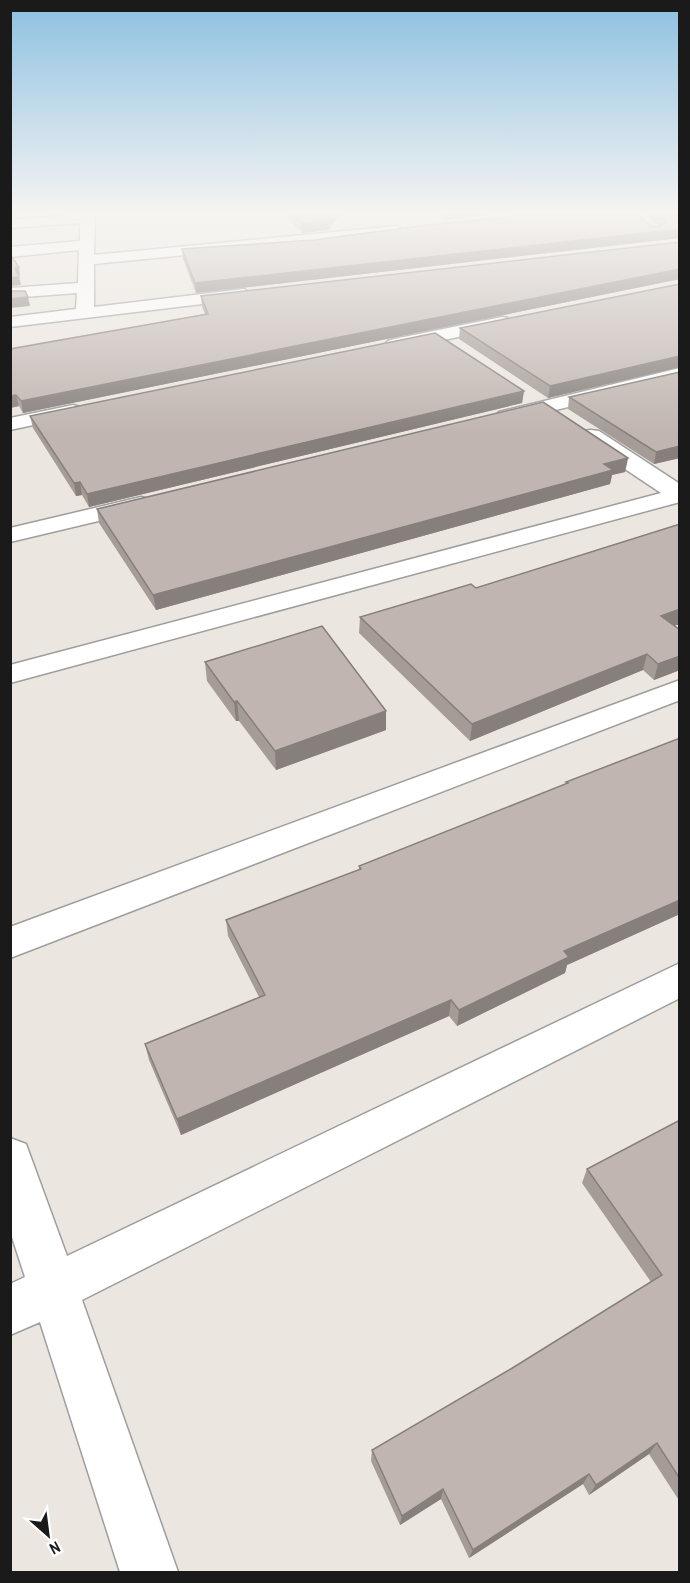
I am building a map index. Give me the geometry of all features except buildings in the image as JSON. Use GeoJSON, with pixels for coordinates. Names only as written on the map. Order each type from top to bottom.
{"type":"FeatureCollection","features":[{"type":"Feature","properties":{"kind":"street"},"geometry":{"type":"LineString","coordinates":[[10,292],[86,287],[85,311]]}},
{"type":"Feature","properties":{"kind":"street"},"geometry":{"type":"LineString","coordinates":[[10,322],[85,311],[260,292]]}},
{"type":"Feature","properties":{"kind":"street"},"geometry":{"type":"LineString","coordinates":[[380,348],[518,319]]}},
{"type":"Feature","properties":{"kind":"street"},"geometry":{"type":"LineString","coordinates":[[438,336],[458,349]]}},
{"type":"Feature","properties":{"kind":"street"},"geometry":{"type":"LineString","coordinates":[[488,421],[680,374]]}},
{"type":"Feature","properties":{"kind":"street"},"geometry":{"type":"LineString","coordinates":[[10,674],[680,495],[526,394]]}},
{"type":"Feature","properties":{"kind":"street"},"geometry":{"type":"LineString","coordinates":[[10,424],[91,407]]}},
{"type":"Feature","properties":{"kind":"street"},"geometry":{"type":"LineString","coordinates":[[10,536],[162,499]]}},
{"type":"Feature","properties":{"kind":"street"},"geometry":{"type":"LineString","coordinates":[[10,943],[680,689]]}},
{"type":"Feature","properties":{"kind":"street"},"geometry":{"type":"LineString","coordinates":[[32,1299],[680,979]]}},
{"type":"Feature","properties":{"kind":"street"},"geometry":{"type":"LineString","coordinates":[[10,1159],[32,1299],[149,1572]]}}]}
